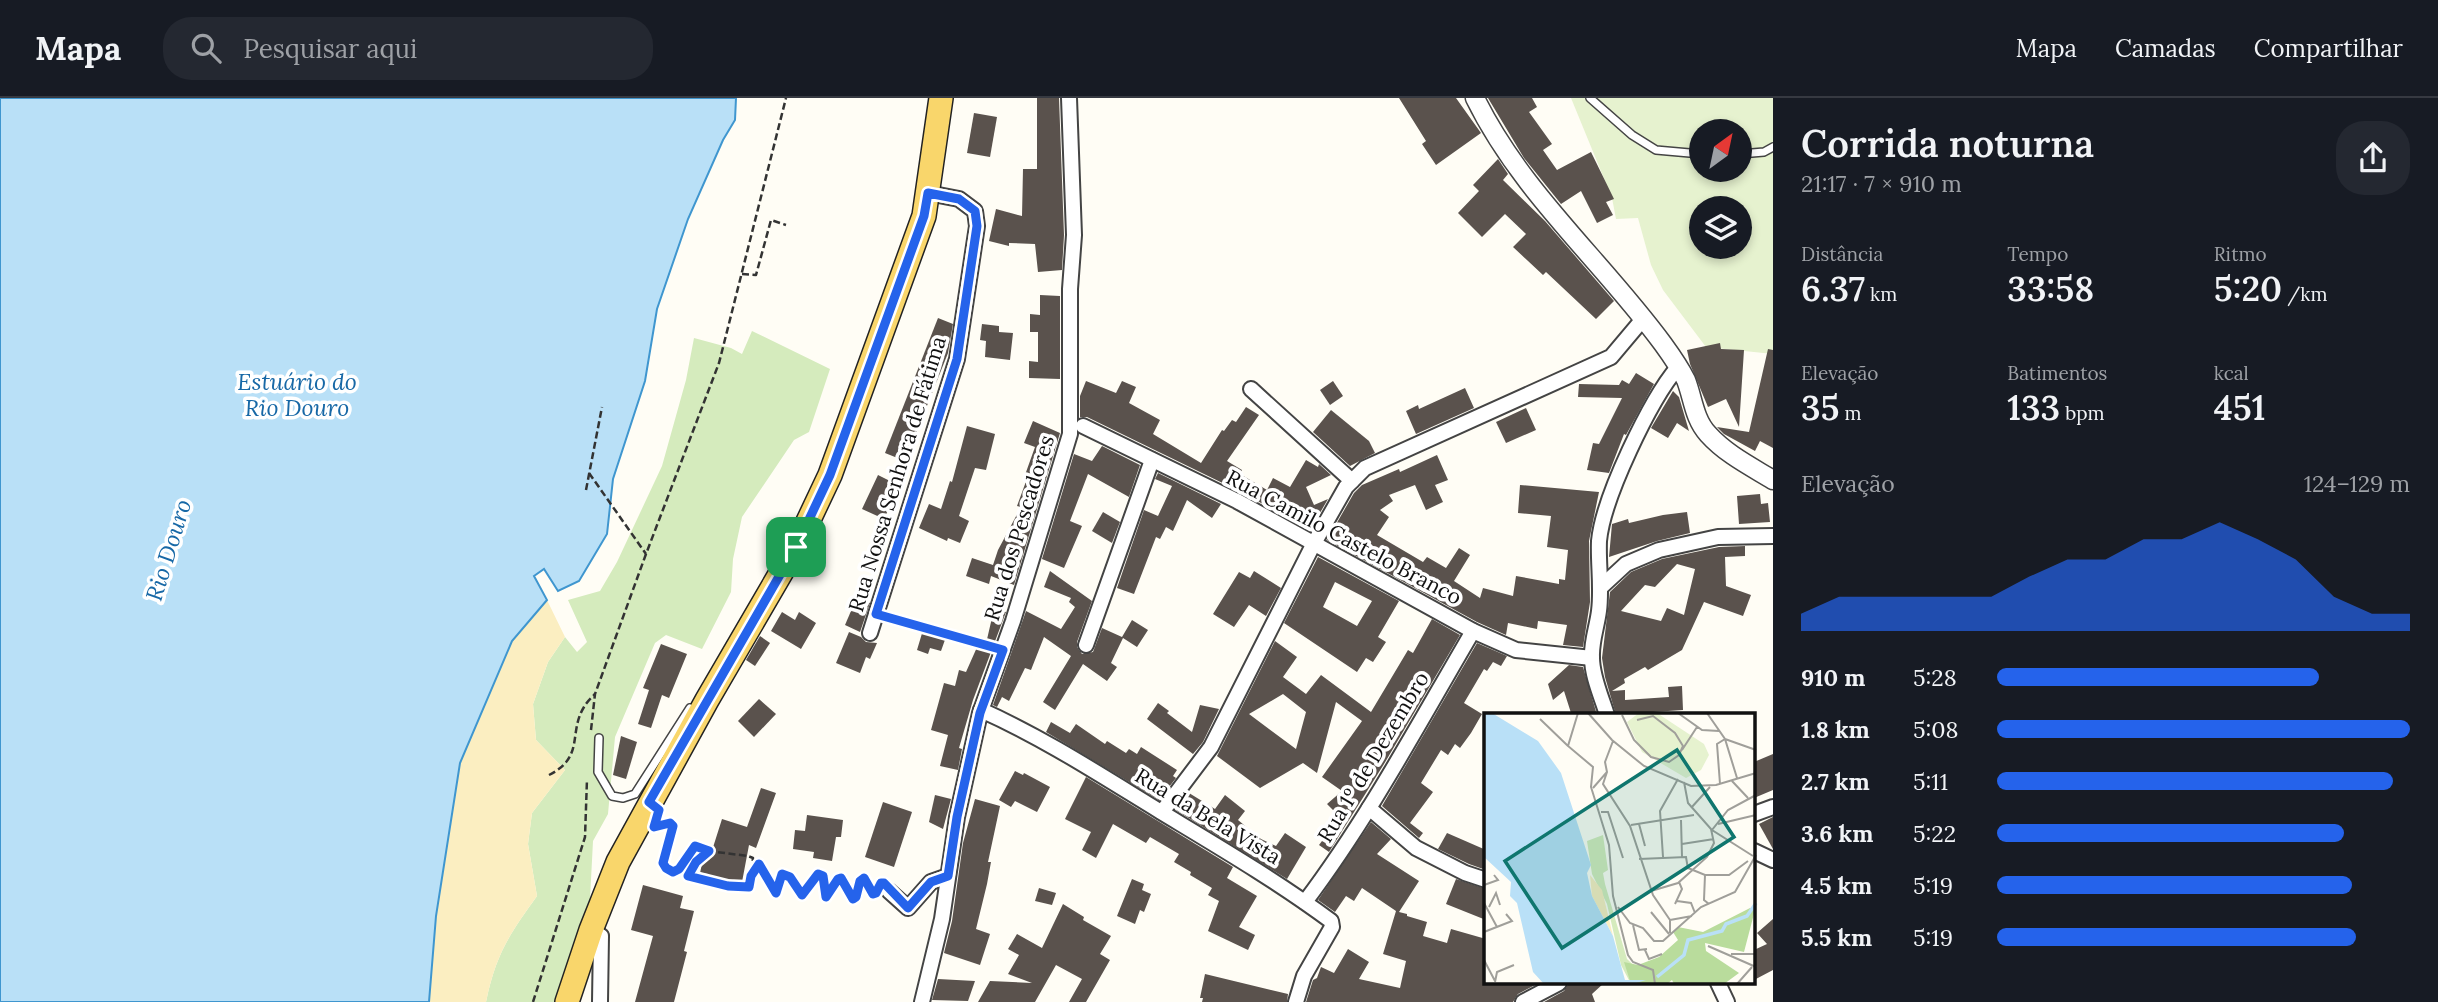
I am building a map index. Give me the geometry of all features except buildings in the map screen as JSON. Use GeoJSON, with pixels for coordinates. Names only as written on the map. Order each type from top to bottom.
{"type":"FeatureCollection","features":[{"type":"Feature","properties":{"kind":"main road"},"geometry":{"type":"LineString","coordinates":[[567,1002],[618,862],[706,689],[796,547],[830,475],[924,216],[941,98]]}},
{"type":"Feature","properties":{"kind":"street","name":"Rua dos Pescadores"},"geometry":{"type":"LineString","coordinates":[[922,1002],[942,919],[957,817],[981,710],[1003,650],[1070,435],[1070,289],[1074,235],[1069,98]]}},
{"type":"Feature","properties":{"kind":"street"},"geometry":{"type":"LineString","coordinates":[[1475,98],[1485,118],[1545,204],[1643,320],[1678,367],[1704,431],[1722,450],[1773,480]]}},
{"type":"Feature","properties":{"kind":"street","name":"Rua Nossa Senhora de Fátima"},"geometry":{"type":"LineString","coordinates":[[870,634],[957,359],[977,226],[975,211],[959,199],[928,193]]}},
{"type":"Feature","properties":{"kind":"street"},"geometry":{"type":"LineString","coordinates":[[1162,812],[1211,747],[1314,545],[1352,481],[1365,468],[1611,357],[1643,320]]}},
{"type":"Feature","properties":{"kind":"street"},"geometry":{"type":"LineString","coordinates":[[1606,713],[1592,658],[1593,635],[1599,612],[1599,540],[1615,488],[1650,408],[1667,379],[1678,367]]}},
{"type":"Feature","properties":{"kind":"street"},"geometry":{"type":"LineString","coordinates":[[1251,389],[1352,481]]}},
{"type":"Feature","properties":{"kind":"street","name":"Rua Camilo Castelo Branco"},"geometry":{"type":"LineString","coordinates":[[1083,426],[1237,502],[1473,631],[1516,650],[1592,658]]}},
{"type":"Feature","properties":{"kind":"street"},"geometry":{"type":"LineString","coordinates":[[1086,645],[1152,460]]}},
{"type":"Feature","properties":{"kind":"street"},"geometry":{"type":"LineString","coordinates":[[1600,588],[1626,564],[1659,550],[1718,537],[1773,536]]}},
{"type":"Feature","properties":{"kind":"street","name":"Rua 1º de Dezembro"},"geometry":{"type":"LineString","coordinates":[[1305,902],[1339,857],[1473,631]]}},
{"type":"Feature","properties":{"kind":"street","name":"Rua da Bela Vista"},"geometry":{"type":"LineString","coordinates":[[981,710],[1043,740],[1286,888],[1331,921],[1332,927],[1304,976],[1296,1002]]}},
{"type":"Feature","properties":{"kind":"street"},"geometry":{"type":"LineString","coordinates":[[1756,813],[1773,807]]}},
{"type":"Feature","properties":{"kind":"street"},"geometry":{"type":"LineString","coordinates":[[1369,808],[1416,848],[1465,873],[1484,879]]}},
{"type":"Feature","properties":{"kind":"street"},"geometry":{"type":"LineString","coordinates":[[1756,852],[1773,860]]}},
{"type":"Feature","properties":{"kind":"street"},"geometry":{"type":"LineString","coordinates":[[889,891],[908,908],[931,882],[948,876]]}},
{"type":"Feature","properties":{"kind":"street"},"geometry":{"type":"LineString","coordinates":[[591,930],[601,936],[600,1002]]}},
{"type":"Feature","properties":{"kind":"street"},"geometry":{"type":"LineString","coordinates":[[1523,1002],[1557,984]]}},
{"type":"Feature","properties":{"kind":"street"},"geometry":{"type":"LineString","coordinates":[[1718,984],[1727,1002]]}},
{"type":"Feature","properties":{"kind":"lane"},"geometry":{"type":"LineString","coordinates":[[1590,98],[1632,135],[1656,150],[1689,153]]}},
{"type":"Feature","properties":{"kind":"lane"},"geometry":{"type":"LineString","coordinates":[[1752,152],[1764,152],[1773,147]]}},
{"type":"Feature","properties":{"kind":"lane"},"geometry":{"type":"LineString","coordinates":[[594,737],[598,772],[612,796],[622,798],[635,794],[706,689]]}},
{"type":"Feature","properties":{"kind":"path"},"geometry":{"type":"LineString","coordinates":[[594,737],[595,694],[719,363],[786,98]]}},
{"type":"Feature","properties":{"kind":"path"},"geometry":{"type":"LineString","coordinates":[[742,274],[756,275],[771,220],[786,225]]}},
{"type":"Feature","properties":{"kind":"path"},"geometry":{"type":"LineString","coordinates":[[586,490],[602,407]]}},
{"type":"Feature","properties":{"kind":"path"},"geometry":{"type":"LineString","coordinates":[[589,473],[646,554]]}},
{"type":"Feature","properties":{"kind":"path"},"geometry":{"type":"LineString","coordinates":[[876,614],[1003,650]]}},
{"type":"Feature","properties":{"kind":"path"},"geometry":{"type":"LineString","coordinates":[[549,775],[563,768],[572,752],[583,708],[595,694]]}},
{"type":"Feature","properties":{"kind":"path"},"geometry":{"type":"LineString","coordinates":[[533,1002],[585,837],[588,776]]}},
{"type":"Feature","properties":{"kind":"path"},"geometry":{"type":"LineString","coordinates":[[654,827],[670,823],[673,826],[663,863],[666,868],[673,872],[679,869],[695,846],[709,851],[730,852],[753,858],[749,887],[688,876],[696,862],[709,851]]}},
{"type":"Feature","properties":{"kind":"path"},"geometry":{"type":"LineString","coordinates":[[751,876],[758,864],[761,865],[776,893],[781,875],[785,873],[797,885],[802,895],[818,874],[823,876],[826,897],[839,878],[842,878],[853,899],[861,879],[866,881],[873,894],[881,883],[884,883],[889,891]]}},
{"type":"Feature","properties":{"kind":"green space"},"geometry":{"type":"Polygon","coordinates":[[[1571,98],[1773,98],[1773,354],[1706,347],[1663,290],[1651,265],[1638,218],[1616,219],[1612,198],[1571,98]]]}},
{"type":"Feature","properties":{"kind":"green space"},"geometry":{"type":"Polygon","coordinates":[[[752,331],[830,369],[809,432],[794,440],[742,517],[733,559],[731,592],[702,649],[666,635],[655,643],[615,737],[608,814],[593,841],[590,899],[554,1002],[486,1002],[494,971],[505,946],[537,896],[528,844],[532,813],[565,770],[536,740],[533,704],[548,662],[565,637],[577,652],[587,642],[568,600],[600,591],[617,562],[662,466],[686,380],[694,338],[731,348],[742,354],[752,331]]]}},
{"type":"Feature","properties":{"kind":"sand"},"geometry":{"type":"Polygon","coordinates":[[[547,600],[565,637],[548,662],[533,704],[536,740],[565,770],[532,813],[528,844],[537,896],[505,946],[494,971],[486,1002],[429,1002],[436,916],[460,763],[512,641],[547,600]]]}},
{"type":"Feature","properties":{"kind":"water","name":"Estuário do Rio Douro"},"geometry":{"type":"Polygon","coordinates":[[[0,98],[736,98],[735,120],[723,140],[688,219],[657,309],[645,381],[613,479],[607,534],[579,581],[558,591],[544,569],[534,576],[547,600],[512,641],[460,763],[436,916],[429,1002],[0,1002],[0,98]]]}},
{"type":"Feature","properties":{"kind":"route"},"geometry":{"type":"LineString","coordinates":[[928,193],[959,199],[975,211],[977,226],[957,359],[876,614],[1003,650],[980,713],[957,817],[948,876],[931,882],[908,908],[884,883],[881,883],[873,894],[864,878],[861,879],[853,899],[842,878],[838,879],[828,897],[824,896],[821,874],[817,874],[802,895],[790,877],[782,874],[776,893],[759,864],[751,876],[749,887],[728,886],[688,876],[696,862],[709,851],[698,846],[689,852],[679,869],[673,872],[663,863],[673,826],[670,823],[653,826],[659,810],[649,802],[796,547],[830,475],[924,216],[928,193]]}},
{"type":"Feature","properties":{"kind":"water label","name":"Rio Douro"},"geometry":{"type":"Point","coordinates":[168,550]}}]}
